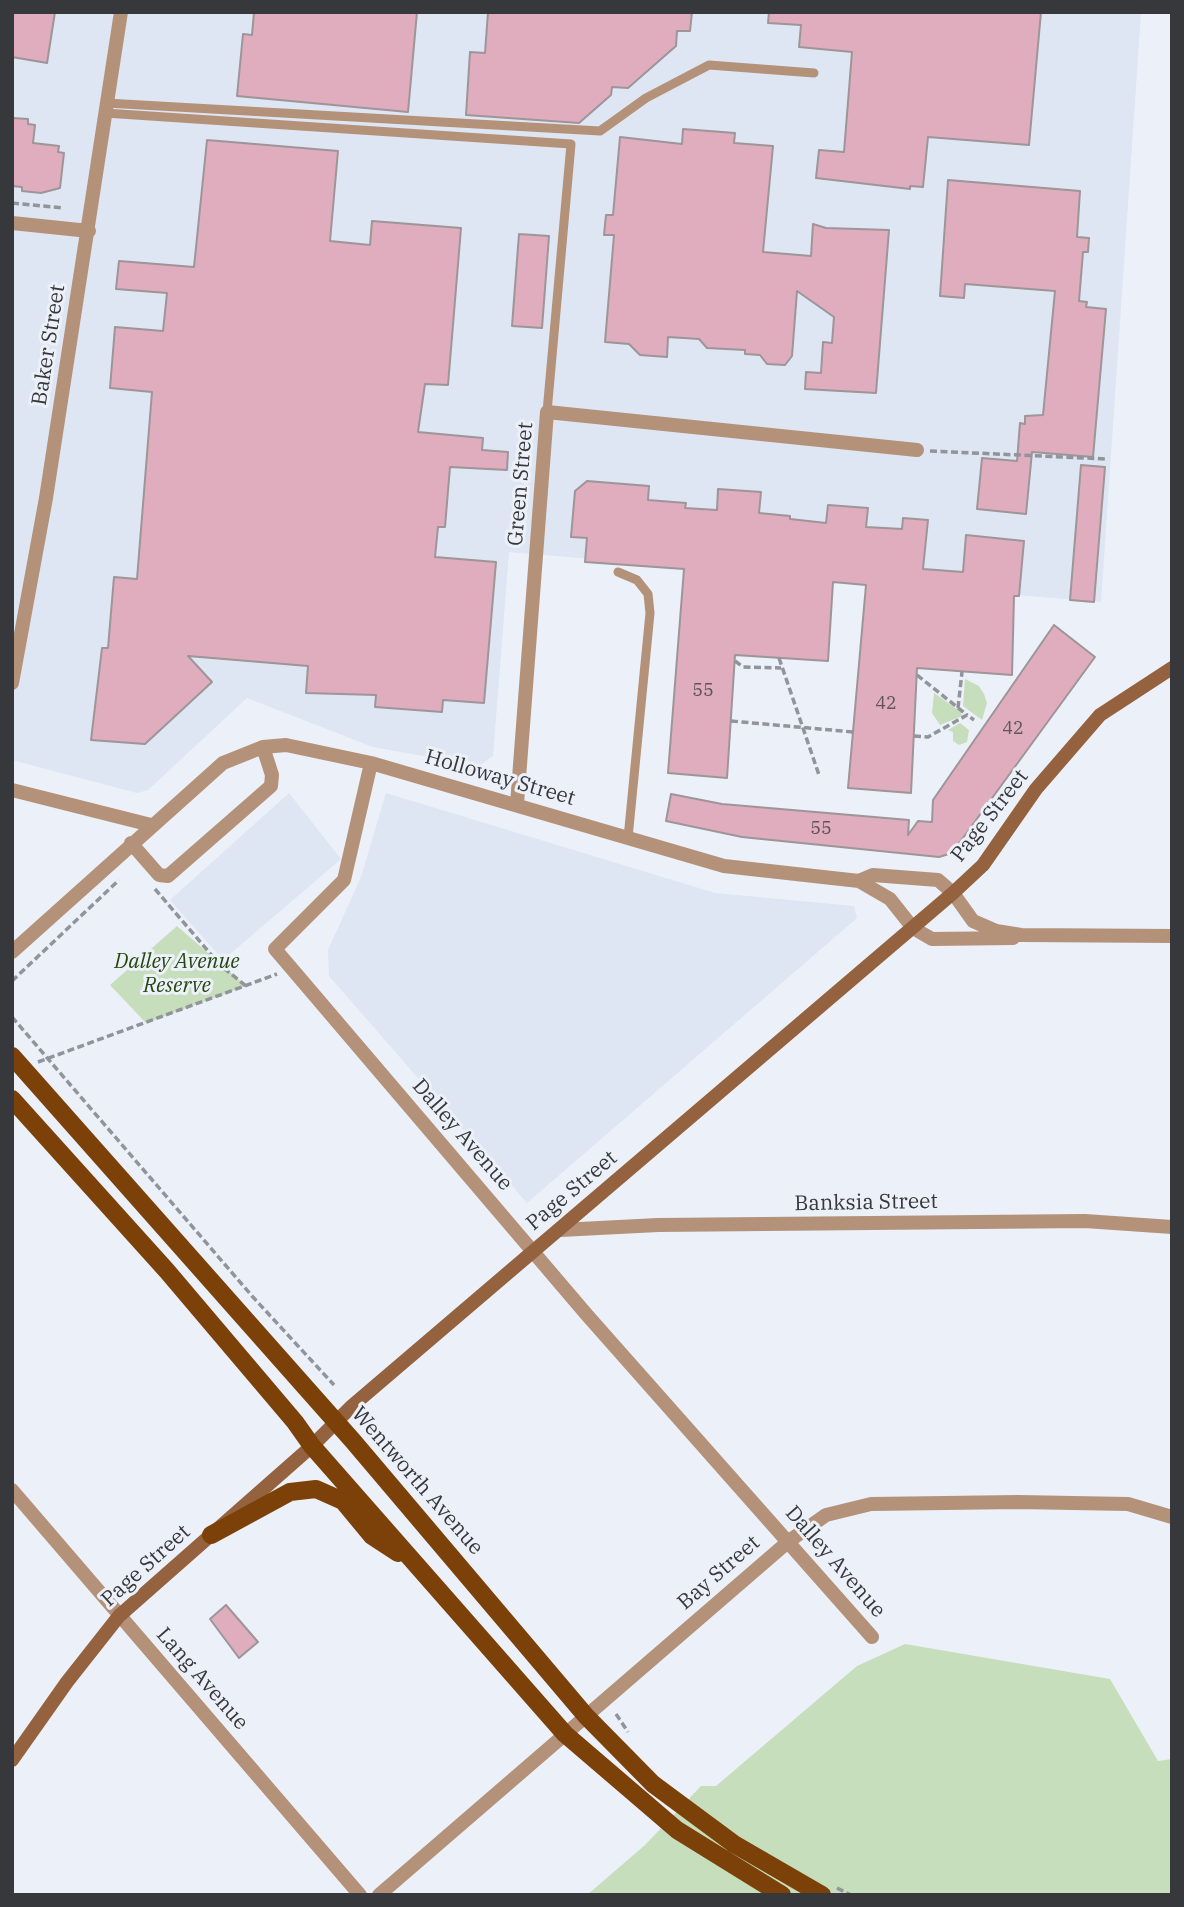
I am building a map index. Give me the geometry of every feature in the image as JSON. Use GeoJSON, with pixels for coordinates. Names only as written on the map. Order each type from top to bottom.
{"type":"FeatureCollection","features":[{"type":"Feature","properties":{"kind":"main road","name":"Page Street"},"geometry":{"type":"LineString","coordinates":[[12,1760],[66,1682],[119,1616],[312,1446],[336,1421],[953,894],[982,865],[1036,789],[1100,715],[1172,668]]}},
{"type":"Feature","properties":{"kind":"main road","name":"Wentworth Avenue"},"geometry":{"type":"LineString","coordinates":[[18,1062],[336,1421],[586,1716],[653,1784],[734,1844],[826,1889]]}},
{"type":"Feature","properties":{"kind":"main road"},"geometry":{"type":"LineString","coordinates":[[12,1099],[167,1271],[295,1422],[312,1446],[565,1734],[677,1830],[782,1895]]}},
{"type":"Feature","properties":{"kind":"main road"},"geometry":{"type":"LineString","coordinates":[[211,1535],[290,1492],[316,1489],[343,1501],[372,1536],[415,1564]]}},
{"type":"Feature","properties":{"kind":"street","name":"Baker Street"},"geometry":{"type":"LineString","coordinates":[[12,683],[46,498],[121,12]]}},
{"type":"Feature","properties":{"kind":"street"},"geometry":{"type":"LineString","coordinates":[[12,223],[89,232]]}},
{"type":"Feature","properties":{"kind":"street","name":"Green Street"},"geometry":{"type":"LineString","coordinates":[[517,804],[547,412],[917,450]]}},
{"type":"Feature","properties":{"kind":"street","name":"Holloway Street"},"geometry":{"type":"LineString","coordinates":[[12,952],[223,763],[262,747],[286,745],[371,763],[724,866],[859,881],[890,899],[913,928],[932,939],[993,941],[1021,935]]}},
{"type":"Feature","properties":{"kind":"street"},"geometry":{"type":"LineString","coordinates":[[131,843],[159,875],[169,876],[271,786],[272,775],[262,747]]}},
{"type":"Feature","properties":{"kind":"street","name":"Dalley Avenue"},"geometry":{"type":"LineString","coordinates":[[371,763],[344,880],[275,949],[587,1315],[872,1637]]}},
{"type":"Feature","properties":{"kind":"street"},"geometry":{"type":"LineString","coordinates":[[12,790],[151,825]]}},
{"type":"Feature","properties":{"kind":"street","name":"Holloway Street"},"geometry":{"type":"LineString","coordinates":[[859,881],[873,875],[938,880],[953,894],[973,921],[983,927],[1021,935],[1172,936]]}},
{"type":"Feature","properties":{"kind":"street","name":"Banksia Street"},"geometry":{"type":"LineString","coordinates":[[560,1230],[658,1225],[1085,1221],[1172,1227]]}},
{"type":"Feature","properties":{"kind":"street","name":"Lang Avenue"},"geometry":{"type":"LineString","coordinates":[[12,1490],[360,1895]]}},
{"type":"Feature","properties":{"kind":"street","name":"Bay Street"},"geometry":{"type":"LineString","coordinates":[[379,1895],[789,1541],[826,1515],[871,1504],[1128,1504],[1172,1517]]}},
{"type":"Feature","properties":{"kind":"lane"},"geometry":{"type":"LineString","coordinates":[[105,108],[600,131],[646,99],[709,65],[814,73]]}},
{"type":"Feature","properties":{"kind":"lane"},"geometry":{"type":"LineString","coordinates":[[105,108],[571,144],[547,412]]}},
{"type":"Feature","properties":{"kind":"lane"},"geometry":{"type":"LineString","coordinates":[[618,572],[637,580],[648,594],[650,613],[628,838]]}},
{"type":"Feature","properties":{"kind":"path"},"geometry":{"type":"LineString","coordinates":[[12,204],[64,208]]}},
{"type":"Feature","properties":{"kind":"path"},"geometry":{"type":"LineString","coordinates":[[917,450],[1107,459]]}},
{"type":"Feature","properties":{"kind":"path"},"geometry":{"type":"LineString","coordinates":[[779,657],[819,775]]}},
{"type":"Feature","properties":{"kind":"path"},"geometry":{"type":"LineString","coordinates":[[735,661],[743,667],[781,668]]}},
{"type":"Feature","properties":{"kind":"path"},"geometry":{"type":"LineString","coordinates":[[958,708],[962,671]]}},
{"type":"Feature","properties":{"kind":"path"},"geometry":{"type":"LineString","coordinates":[[916,675],[974,720]]}},
{"type":"Feature","properties":{"kind":"path"},"geometry":{"type":"LineString","coordinates":[[914,736],[928,737],[967,715]]}},
{"type":"Feature","properties":{"kind":"path"},"geometry":{"type":"LineString","coordinates":[[731,721],[853,732]]}},
{"type":"Feature","properties":{"kind":"path"},"geometry":{"type":"LineString","coordinates":[[12,981],[124,874]]}},
{"type":"Feature","properties":{"kind":"path"},"geometry":{"type":"LineString","coordinates":[[150,883],[220,965],[246,986]]}},
{"type":"Feature","properties":{"kind":"path"},"geometry":{"type":"LineString","coordinates":[[18,1062],[48,1059],[292,969]]}},
{"type":"Feature","properties":{"kind":"path"},"geometry":{"type":"LineString","coordinates":[[12,1017],[253,1296],[334,1385]]}},
{"type":"Feature","properties":{"kind":"path"},"geometry":{"type":"LineString","coordinates":[[616,1714],[634,1743]]}},
{"type":"Feature","properties":{"kind":"path"},"geometry":{"type":"LineString","coordinates":[[826,1889],[851,1895]]}},
{"type":"Feature","properties":{"kind":"shaded area"},"geometry":{"type":"Polygon","coordinates":[[[12,12],[1141,12],[1101,602],[509,552],[493,756],[479,766],[373,747],[247,698],[148,790],[137,793],[12,760],[12,12]]]}},
{"type":"Feature","properties":{"kind":"shaded area"},"geometry":{"type":"Polygon","coordinates":[[[289,793],[341,859],[223,960],[170,900],[289,793]]]}},
{"type":"Feature","properties":{"kind":"shaded area"},"geometry":{"type":"Polygon","coordinates":[[[386,793],[715,893],[854,906],[857,918],[527,1203],[329,976],[328,950],[361,877],[386,793]]]}},
{"type":"Feature","properties":{"kind":"green space"},"geometry":{"type":"Polygon","coordinates":[[[965,679],[979,686],[984,694],[987,703],[982,720],[963,706],[965,679]]]}},
{"type":"Feature","properties":{"kind":"green space"},"geometry":{"type":"Polygon","coordinates":[[[934,693],[961,712],[962,716],[940,725],[932,713],[934,693]]]}},
{"type":"Feature","properties":{"kind":"green space"},"geometry":{"type":"Polygon","coordinates":[[[960,723],[969,730],[967,742],[959,745],[953,741],[953,732],[948,730],[960,723]]]}},
{"type":"Feature","properties":{"kind":"green space","name":"Dalley Avenue Reserve"},"geometry":{"type":"Polygon","coordinates":[[[177,926],[246,986],[146,1023],[110,985],[177,926]]]}},
{"type":"Feature","properties":{"kind":"green space"},"geometry":{"type":"Polygon","coordinates":[[[905,1644],[1110,1679],[1158,1761],[1172,1759],[1172,1895],[587,1895],[645,1845],[701,1786],[716,1786],[857,1666],[905,1644]]]}},
{"type":"Feature","properties":{"kind":"building"},"geometry":{"type":"Polygon","coordinates":[[[12,12],[55,12],[47,63],[12,57],[12,12]]]}},
{"type":"Feature","properties":{"kind":"building"},"geometry":{"type":"Polygon","coordinates":[[[254,12],[417,12],[408,112],[237,96],[243,34],[252,35],[254,12]]]}},
{"type":"Feature","properties":{"kind":"building"},"geometry":{"type":"Polygon","coordinates":[[[488,12],[692,12],[690,31],[677,31],[676,46],[628,88],[612,87],[611,95],[579,123],[466,115],[470,52],[485,53],[488,12]]]}},
{"type":"Feature","properties":{"kind":"building"},"geometry":{"type":"Polygon","coordinates":[[[769,12],[1041,12],[1029,145],[928,137],[923,187],[910,186],[910,189],[816,178],[819,150],[844,152],[852,52],[799,47],[801,25],[768,23],[769,12]]]}},
{"type":"Feature","properties":{"kind":"building"},"geometry":{"type":"Polygon","coordinates":[[[12,118],[28,119],[28,124],[35,125],[33,143],[59,146],[58,152],[64,153],[60,188],[41,193],[22,191],[22,187],[12,186],[12,118]]]}},
{"type":"Feature","properties":{"kind":"building"},"geometry":{"type":"Polygon","coordinates":[[[683,129],[735,133],[734,143],[773,146],[763,252],[811,256],[813,224],[826,228],[889,230],[876,393],[805,389],[806,372],[821,373],[823,342],[832,343],[834,317],[797,291],[792,356],[785,365],[767,364],[760,355],[745,354],[745,350],[707,348],[699,339],[668,337],[667,357],[640,355],[629,344],[605,342],[614,235],[604,235],[606,215],[613,215],[620,137],[682,144],[683,129]]]}},
{"type":"Feature","properties":{"kind":"building"},"geometry":{"type":"Polygon","coordinates":[[[207,140],[338,151],[330,241],[370,245],[372,221],[461,228],[448,385],[425,384],[418,432],[483,438],[482,450],[508,452],[507,470],[450,467],[445,527],[438,527],[435,557],[496,562],[484,703],[443,700],[442,712],[375,707],[376,695],[306,693],[308,666],[188,656],[212,682],[145,744],[91,740],[102,648],[108,648],[114,577],[137,579],[152,392],[110,388],[115,327],[163,331],[167,293],[116,289],[119,261],[194,267],[207,140]]]}},
{"type":"Feature","properties":{"kind":"building"},"geometry":{"type":"Polygon","coordinates":[[[948,180],[1080,191],[1077,237],[1089,238],[1088,252],[1083,252],[1079,301],[1087,302],[1086,307],[1106,309],[1093,457],[1032,452],[1026,514],[977,509],[982,458],[1017,461],[1020,423],[1025,424],[1025,416],[1043,415],[1055,291],[965,284],[964,298],[940,296],[948,180]]]}},
{"type":"Feature","properties":{"kind":"building"},"geometry":{"type":"Polygon","coordinates":[[[519,234],[549,236],[542,328],[512,326],[519,234]]]}},
{"type":"Feature","properties":{"kind":"building"},"geometry":{"type":"Polygon","coordinates":[[[1081,465],[1105,467],[1094,602],[1070,600],[1081,465]]]}},
{"type":"Feature","properties":{"kind":"building"},"geometry":{"type":"Polygon","coordinates":[[[587,481],[649,486],[648,500],[686,503],[685,508],[717,510],[718,489],[761,492],[759,513],[790,516],[790,519],[826,523],[828,505],[868,508],[866,527],[902,529],[903,518],[928,520],[923,569],[963,572],[966,535],[1024,541],[1019,596],[1014,596],[1012,675],[917,668],[911,793],[848,788],[866,585],[833,582],[828,661],[735,655],[727,778],[668,773],[684,569],[585,562],[587,538],[571,537],[575,491],[587,481]]]}},
{"type":"Feature","properties":{"kind":"building"},"geometry":{"type":"Polygon","coordinates":[[[1054,625],[1095,657],[952,853],[939,857],[742,837],[666,821],[671,794],[722,804],[909,820],[908,835],[918,821],[932,822],[933,800],[1054,625]]]}},
{"type":"Feature","properties":{"kind":"building"},"geometry":{"type":"Polygon","coordinates":[[[226,1605],[258,1642],[239,1658],[210,1619],[226,1605]]]}}]}
